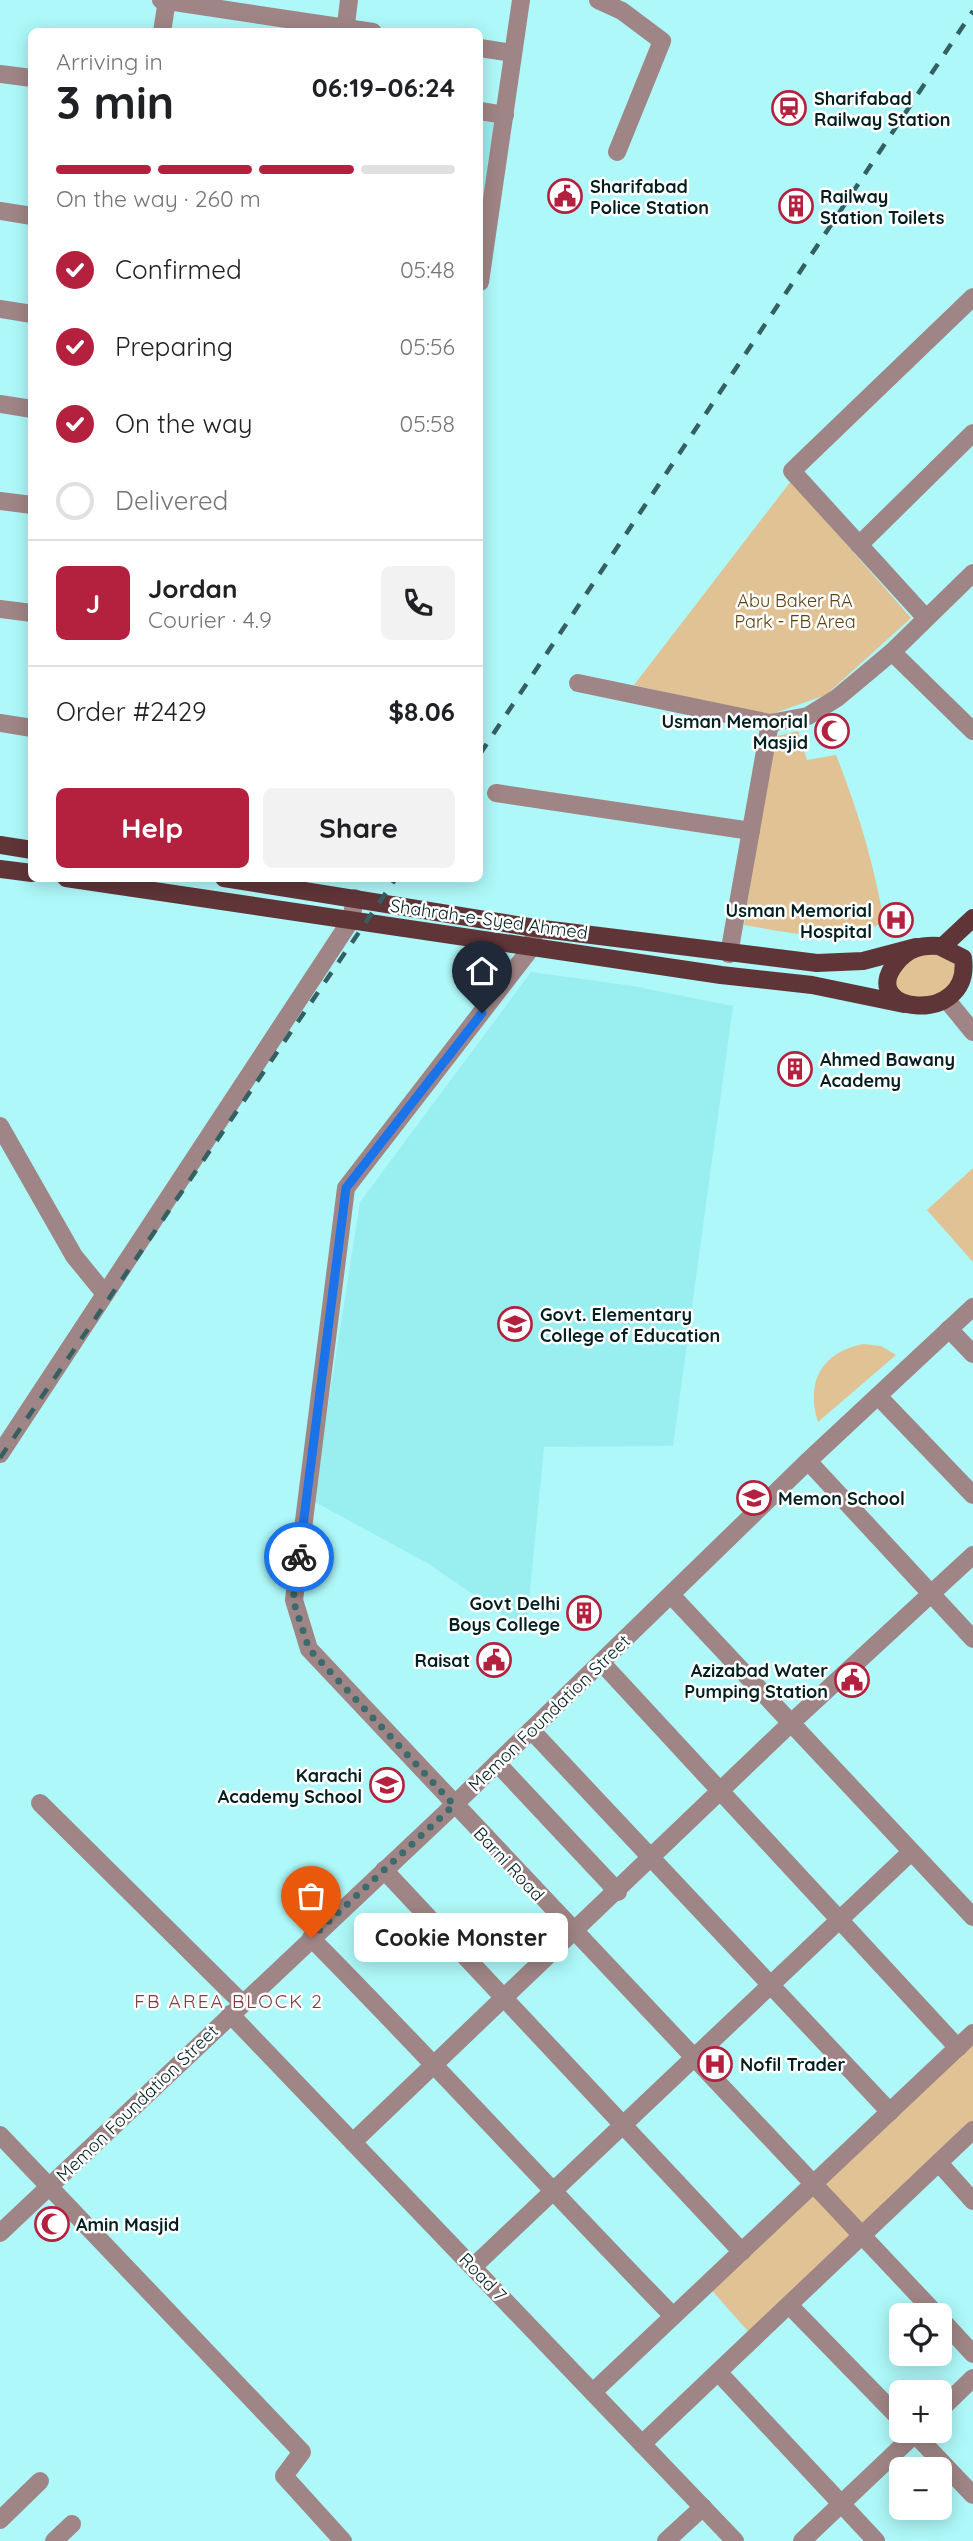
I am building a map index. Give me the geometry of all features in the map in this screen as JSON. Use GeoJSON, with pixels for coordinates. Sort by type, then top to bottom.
{"type":"FeatureCollection","features":[{"type":"Feature","properties":{"kind":"main road"},"geometry":{"type":"LineString","coordinates":[[0,845],[28,849]]}},
{"type":"Feature","properties":{"kind":"main road"},"geometry":{"type":"LineString","coordinates":[[0,869],[28,872]]}},
{"type":"Feature","properties":{"kind":"main road","name":"Shahrah-e-Syed Ahmed"},"geometry":{"type":"LineString","coordinates":[[93,882],[721,975],[812,985],[904,1004]]}},
{"type":"Feature","properties":{"kind":"main road","name":"Shahrah-e-Syed Ahmed"},"geometry":{"type":"LineString","coordinates":[[274,882],[312,885],[355,898],[535,928],[817,963],[863,961],[916,947]]}},
{"type":"Feature","properties":{"kind":"main road"},"geometry":{"type":"LineString","coordinates":[[942,947],[973,918]]}},
{"type":"Feature","properties":{"kind":"main road"},"geometry":{"type":"LineString","coordinates":[[916,947],[942,947],[963,958],[969,966],[960,986],[936,1005],[904,1004],[891,994],[891,972],[897,962],[916,947]]}},
{"type":"Feature","properties":{"kind":"street"},"geometry":{"type":"LineString","coordinates":[[161,0],[339,28]]}},
{"type":"Feature","properties":{"kind":"street"},"geometry":{"type":"LineString","coordinates":[[163,28],[167,0]]}},
{"type":"Feature","properties":{"kind":"street"},"geometry":{"type":"LineString","coordinates":[[345,28],[349,0]]}},
{"type":"Feature","properties":{"kind":"street"},"geometry":{"type":"LineString","coordinates":[[483,262],[521,0]]}},
{"type":"Feature","properties":{"kind":"street"},"geometry":{"type":"LineString","coordinates":[[598,0],[622,11],[662,41],[617,152]]}},
{"type":"Feature","properties":{"kind":"street"},"geometry":{"type":"LineString","coordinates":[[483,48],[513,52]]}},
{"type":"Feature","properties":{"kind":"street"},"geometry":{"type":"LineString","coordinates":[[0,74],[28,78]]}},
{"type":"Feature","properties":{"kind":"street"},"geometry":{"type":"LineString","coordinates":[[483,111],[505,115]]}},
{"type":"Feature","properties":{"kind":"street"},"geometry":{"type":"LineString","coordinates":[[0,211],[28,215]]}},
{"type":"Feature","properties":{"kind":"street"},"geometry":{"type":"LineString","coordinates":[[925,617],[792,471],[973,297]]}},
{"type":"Feature","properties":{"kind":"street"},"geometry":{"type":"LineString","coordinates":[[0,309],[28,313]]}},
{"type":"Feature","properties":{"kind":"street"},"geometry":{"type":"LineString","coordinates":[[0,404],[28,408]]}},
{"type":"Feature","properties":{"kind":"street"},"geometry":{"type":"LineString","coordinates":[[859,544],[973,433]]}},
{"type":"Feature","properties":{"kind":"street"},"geometry":{"type":"LineString","coordinates":[[0,500],[28,504]]}},
{"type":"Feature","properties":{"kind":"street"},"geometry":{"type":"LineString","coordinates":[[578,683],[770,723],[808,716],[837,698],[892,652],[973,573]]}},
{"type":"Feature","properties":{"kind":"street"},"geometry":{"type":"LineString","coordinates":[[0,609],[28,612]]}},
{"type":"Feature","properties":{"kind":"street"},"geometry":{"type":"LineString","coordinates":[[892,652],[973,731]]}},
{"type":"Feature","properties":{"kind":"street"},"geometry":{"type":"LineString","coordinates":[[0,723],[28,727]]}},
{"type":"Feature","properties":{"kind":"street"},"geometry":{"type":"LineString","coordinates":[[729,954],[770,723]]}},
{"type":"Feature","properties":{"kind":"street"},"geometry":{"type":"LineString","coordinates":[[496,793],[751,831]]}},
{"type":"Feature","properties":{"kind":"street"},"geometry":{"type":"LineString","coordinates":[[0,1454],[351,920],[355,898]]}},
{"type":"Feature","properties":{"kind":"street","name":"Barni Road"},"geometry":{"type":"LineString","coordinates":[[535,928],[532,947],[346,1188],[293,1600],[309,1649],[926,2303]]}},
{"type":"Feature","properties":{"kind":"street"},"geometry":{"type":"LineString","coordinates":[[946,999],[973,1032]]}},
{"type":"Feature","properties":{"kind":"street"},"geometry":{"type":"LineString","coordinates":[[0,1126],[74,1256],[105,1294]]}},
{"type":"Feature","properties":{"kind":"street","name":"Memon Foundation Street"},"geometry":{"type":"LineString","coordinates":[[0,2233],[454,1805],[808,1461],[973,1307]]}},
{"type":"Feature","properties":{"kind":"street"},"geometry":{"type":"LineString","coordinates":[[949,1329],[973,1354]]}},
{"type":"Feature","properties":{"kind":"street"},"geometry":{"type":"LineString","coordinates":[[878,1396],[973,1495]]}},
{"type":"Feature","properties":{"kind":"street"},"geometry":{"type":"LineString","coordinates":[[808,1461],[973,1639]]}},
{"type":"Feature","properties":{"kind":"street"},"geometry":{"type":"LineString","coordinates":[[353,2142],[618,1892],[791,1723],[972,1559]]}},
{"type":"Feature","properties":{"kind":"street"},"geometry":{"type":"LineString","coordinates":[[671,1595],[973,1917]]}},
{"type":"Feature","properties":{"kind":"street"},"geometry":{"type":"LineString","coordinates":[[601,1662],[958,2048]]}},
{"type":"Feature","properties":{"kind":"street"},"geometry":{"type":"LineString","coordinates":[[531,1730],[890,2112]]}},
{"type":"Feature","properties":{"kind":"street"},"geometry":{"type":"LineString","coordinates":[[497,1763],[618,1892]]}},
{"type":"Feature","properties":{"kind":"street","name":"Road 7"},"geometry":{"type":"LineString","coordinates":[[40,1803],[236,2008],[353,2142],[735,2541]]}},
{"type":"Feature","properties":{"kind":"street"},"geometry":{"type":"LineString","coordinates":[[473,2267],[911,1852]]}},
{"type":"Feature","properties":{"kind":"street"},"geometry":{"type":"LineString","coordinates":[[384,1870],[742,2252]]}},
{"type":"Feature","properties":{"kind":"street"},"geometry":{"type":"LineString","coordinates":[[311,1938],[436,2064],[552,2192],[673,2316]]}},
{"type":"Feature","properties":{"kind":"street"},"geometry":{"type":"LineString","coordinates":[[593,2392],[973,2033]]}},
{"type":"Feature","properties":{"kind":"street"},"geometry":{"type":"LineString","coordinates":[[642,2444],[973,2130]]}},
{"type":"Feature","properties":{"kind":"street"},"geometry":{"type":"LineString","coordinates":[[0,2136],[50,2185],[302,2452],[284,2476],[343,2541]]}},
{"type":"Feature","properties":{"kind":"street"},"geometry":{"type":"LineString","coordinates":[[939,2163],[973,2201]]}},
{"type":"Feature","properties":{"kind":"street"},"geometry":{"type":"LineString","coordinates":[[789,2305],[889,2408]]}},
{"type":"Feature","properties":{"kind":"street","name":"Barni Road"},"geometry":{"type":"LineString","coordinates":[[952,2331],[973,2354]]}},
{"type":"Feature","properties":{"kind":"street"},"geometry":{"type":"LineString","coordinates":[[718,2372],[876,2541]]}},
{"type":"Feature","properties":{"kind":"street"},"geometry":{"type":"LineString","coordinates":[[952,2398],[973,2378]]}},
{"type":"Feature","properties":{"kind":"street"},"geometry":{"type":"LineString","coordinates":[[802,2541],[904,2443]]}},
{"type":"Feature","properties":{"kind":"street"},"geometry":{"type":"LineString","coordinates":[[925,2443],[973,2495]]}},
{"type":"Feature","properties":{"kind":"street"},"geometry":{"type":"LineString","coordinates":[[0,2520],[40,2481]]}},
{"type":"Feature","properties":{"kind":"street"},"geometry":{"type":"LineString","coordinates":[[666,2541],[703,2507]]}},
{"type":"Feature","properties":{"kind":"street"},"geometry":{"type":"LineString","coordinates":[[54,2541],[72,2524]]}},
{"type":"Feature","properties":{"kind":"shaded area"},"geometry":{"type":"Polygon","coordinates":[[[483,112],[503,115],[483,254],[483,112]]]}},
{"type":"Feature","properties":{"kind":"shaded area","name":"Govt. Elementary College of Education"},"geometry":{"type":"Polygon","coordinates":[[[531,972],[633,986],[733,1006],[673,1446],[544,1447],[526,1631],[429,1564],[313,1501],[360,1202],[531,972]]]}},
{"type":"Feature","properties":{"kind":"green space","name":"Abu Baker RA Park - FB Area"},"geometry":{"type":"Polygon","coordinates":[[[791,481],[911,618],[826,695],[766,716],[634,685],[791,481]]]}},
{"type":"Feature","properties":{"kind":"green space"},"geometry":{"type":"Polygon","coordinates":[[[798,731],[807,760],[836,755],[851,796],[865,837],[884,922],[867,929],[815,935],[744,925],[773,737],[798,731]]]}},
{"type":"Feature","properties":{"kind":"green space"},"geometry":{"type":"Polygon","coordinates":[[[934,951],[955,964],[956,983],[930,1001],[895,992],[895,970],[907,958],[934,951]]]}},
{"type":"Feature","properties":{"kind":"green space"},"geometry":{"type":"Polygon","coordinates":[[[973,1168],[973,1262],[927,1210],[973,1168]]]}},
{"type":"Feature","properties":{"kind":"green space"},"geometry":{"type":"Polygon","coordinates":[[[863,1344],[881,1346],[896,1355],[818,1422],[814,1394],[820,1371],[837,1354],[863,1344]]]}},
{"type":"Feature","properties":{"kind":"green space"},"geometry":{"type":"Polygon","coordinates":[[[973,2032],[973,2130],[754,2338],[707,2285],[973,2032]]]}},
{"type":"Feature","properties":{"kind":"railway"},"geometry":{"type":"LineString","coordinates":[[483,749],[973,11]]}},
{"type":"Feature","properties":{"kind":"railway"},"geometry":{"type":"LineString","coordinates":[[0,1458],[393,882]]}},
{"type":"Feature","properties":{"kind":"way so far"},"geometry":{"type":"LineString","coordinates":[[299,1557],[293,1600],[309,1649],[454,1805],[311,1938]]}},
{"type":"Feature","properties":{"kind":"place","name":"Sharifabad Railway Station"},"geometry":{"type":"Point","coordinates":[789,108]}},
{"type":"Feature","properties":{"kind":"place","name":"Sharifabad Police Station"},"geometry":{"type":"Point","coordinates":[565,196]}},
{"type":"Feature","properties":{"kind":"place","name":"Railway Station Toilets"},"geometry":{"type":"Point","coordinates":[796,206]}},
{"type":"Feature","properties":{"kind":"place","name":"Usman Memorial Masjid"},"geometry":{"type":"Point","coordinates":[832,731]}},
{"type":"Feature","properties":{"kind":"place","name":"Usman Memorial Hospital"},"geometry":{"type":"Point","coordinates":[896,920]}},
{"type":"Feature","properties":{"kind":"place","name":"Ahmed Bawany Academy"},"geometry":{"type":"Point","coordinates":[795,1069]}},
{"type":"Feature","properties":{"kind":"place","name":"Govt. Elementary College of Education"},"geometry":{"type":"Point","coordinates":[515,1324]}},
{"type":"Feature","properties":{"kind":"place","name":"Memon School"},"geometry":{"type":"Point","coordinates":[754,1498]}},
{"type":"Feature","properties":{"kind":"place","name":"Govt Delhi Boys College"},"geometry":{"type":"Point","coordinates":[584,1613]}},
{"type":"Feature","properties":{"kind":"place","name":"Raisat"},"geometry":{"type":"Point","coordinates":[494,1660]}},
{"type":"Feature","properties":{"kind":"place","name":"Azizabad Water Pumping Station"},"geometry":{"type":"Point","coordinates":[852,1680]}},
{"type":"Feature","properties":{"kind":"place","name":"Karachi Academy School"},"geometry":{"type":"Point","coordinates":[387,1785]}},
{"type":"Feature","properties":{"kind":"place","name":"Cookie Monster"},"geometry":{"type":"Point","coordinates":[311,1938]}},
{"type":"Feature","properties":{"kind":"place","name":"Nofil Trader"},"geometry":{"type":"Point","coordinates":[715,2064]}},
{"type":"Feature","properties":{"kind":"place","name":"Amin Masjid"},"geometry":{"type":"Point","coordinates":[52,2224]}},
{"type":"Feature","properties":{"kind":"district","name":"FB AREA BLOCK 2"},"geometry":{"type":"Point","coordinates":[229,2001]}},
{"type":"Feature","properties":{"kind":"route"},"geometry":{"type":"LineString","coordinates":[[299,1557],[346,1188],[482,1013]]}}]}
